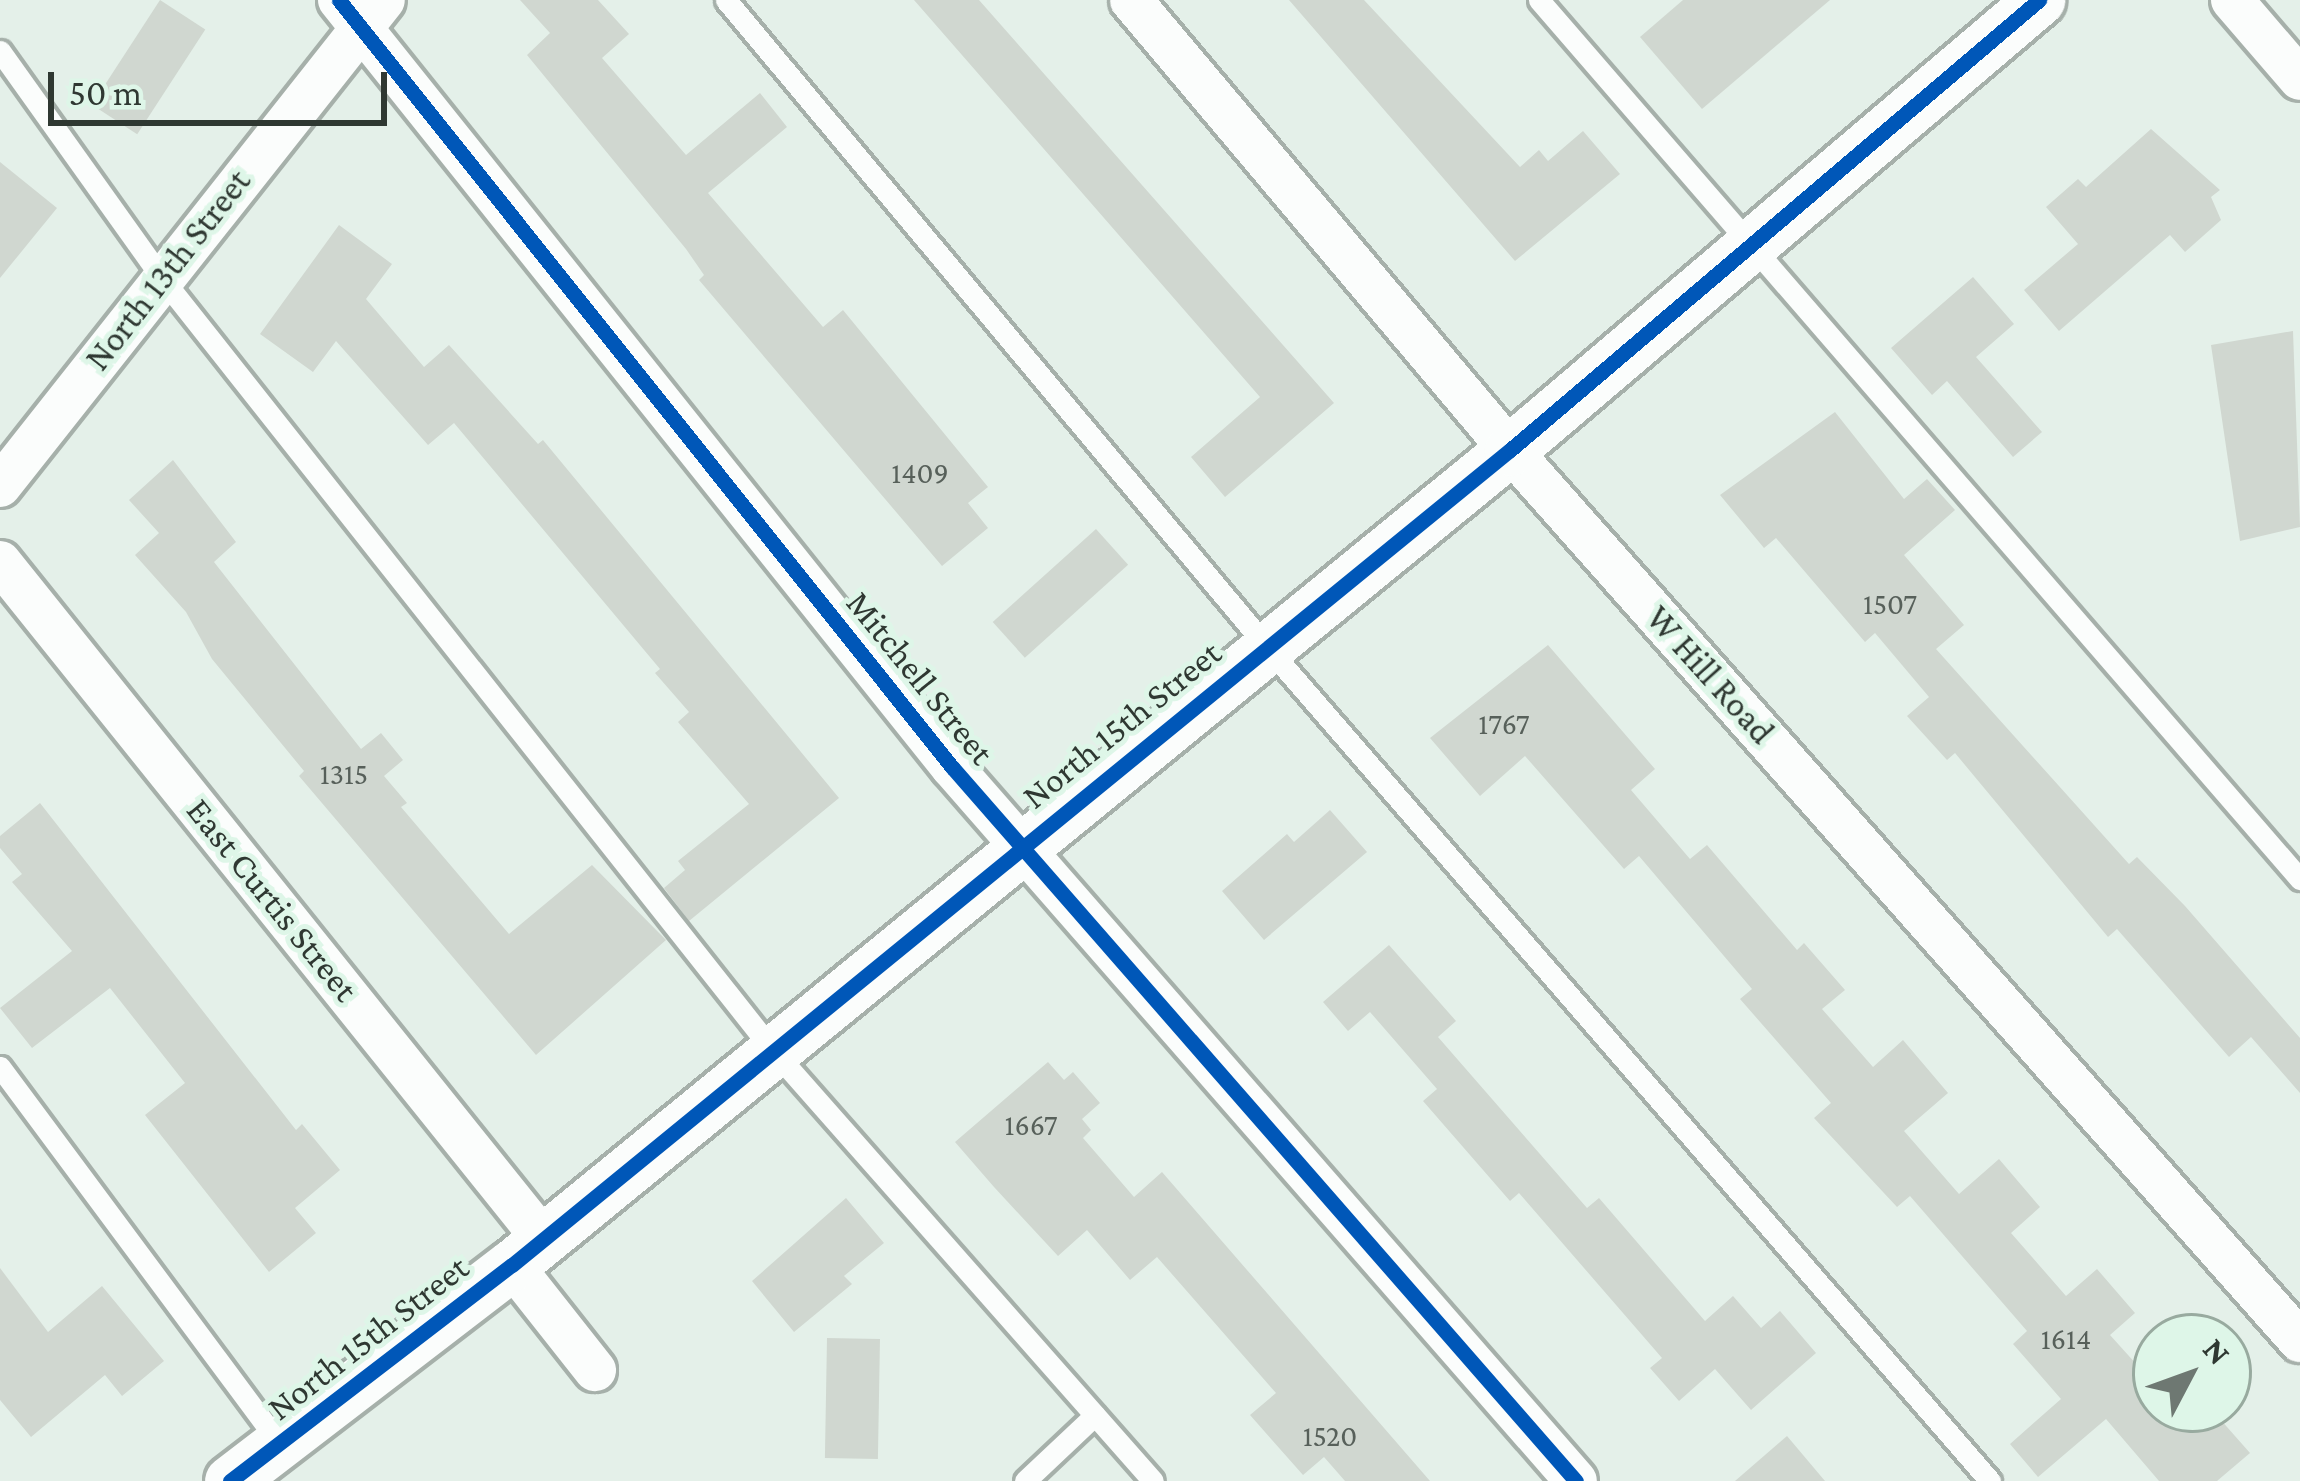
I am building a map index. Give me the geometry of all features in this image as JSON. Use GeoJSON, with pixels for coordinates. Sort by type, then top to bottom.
{"type":"FeatureCollection","features":[{"type":"Feature","properties":{"kind":"street","name":"W Hill Road"},"geometry":{"type":"LineString","coordinates":[[1131,0],[1510,451],[2300,1342]]}},
{"type":"Feature","properties":{"kind":"street","name":"North 15th Street"},"geometry":{"type":"LineString","coordinates":[[230,1481],[527,1252],[771,1048],[1510,451],[2039,0]]}},
{"type":"Feature","properties":{"kind":"street"},"geometry":{"type":"LineString","coordinates":[[2232,0],[2300,79]]}},
{"type":"Feature","properties":{"kind":"street","name":"North 13th Street"},"geometry":{"type":"LineString","coordinates":[[0,486],[361,10]]}},
{"type":"Feature","properties":{"kind":"street","name":"Mitchell Street"},"geometry":{"type":"LineString","coordinates":[[361,10],[1021,846],[1576,1481]]}},
{"type":"Feature","properties":{"kind":"street","name":"East Curtis Street"},"geometry":{"type":"LineString","coordinates":[[0,562],[527,1252]]}},
{"type":"Feature","properties":{"kind":"street","name":"North 15th Street"},"geometry":{"type":"LineString","coordinates":[[527,1252],[595,1370]]}},
{"type":"Feature","properties":{"kind":"lane"},"geometry":{"type":"LineString","coordinates":[[726,0],[1267,647],[1990,1481]]}},
{"type":"Feature","properties":{"kind":"lane"},"geometry":{"type":"LineString","coordinates":[[1539,0],[2300,879]]}},
{"type":"Feature","properties":{"kind":"lane"},"geometry":{"type":"LineString","coordinates":[[0,51],[161,277],[771,1048],[1153,1481]]}},
{"type":"Feature","properties":{"kind":"lane"},"geometry":{"type":"LineString","coordinates":[[0,1067],[280,1444]]}},
{"type":"Feature","properties":{"kind":"lane"},"geometry":{"type":"LineString","coordinates":[[1025,1481],[1095,1415]]}},
{"type":"Feature","properties":{"kind":"building"},"geometry":{"type":"Polygon","coordinates":[[[160,0],[205,29],[137,134],[92,105],[160,0]]]}},
{"type":"Feature","properties":{"kind":"building"},"geometry":{"type":"Polygon","coordinates":[[[520,0],[598,0],[629,34],[602,58],[686,155],[760,93],[787,127],[708,193],[823,327],[843,310],[988,487],[968,503],[988,528],[942,566],[699,280],[704,275],[686,249],[527,55],[550,33],[520,0]]]}},
{"type":"Feature","properties":{"kind":"building"},"geometry":{"type":"Polygon","coordinates":[[[914,0],[979,0],[1334,403],[1225,497],[1191,457],[1260,397],[914,0]]]}},
{"type":"Feature","properties":{"kind":"building"},"geometry":{"type":"Polygon","coordinates":[[[1289,0],[1364,0],[1520,167],[1539,150],[1548,161],[1583,131],[1620,174],[1515,261],[1289,0]]]}},
{"type":"Feature","properties":{"kind":"building"},"geometry":{"type":"Polygon","coordinates":[[[1683,0],[1830,0],[1702,109],[1640,37],[1683,0]]]}},
{"type":"Feature","properties":{"kind":"building"},"geometry":{"type":"Polygon","coordinates":[[[2151,129],[2220,190],[2211,197],[2221,220],[2185,252],[2170,235],[2059,331],[2024,290],[2078,244],[2046,207],[2078,179],[2086,187],[2151,129]]]}},
{"type":"Feature","properties":{"kind":"building"},"geometry":{"type":"Polygon","coordinates":[[[0,162],[57,208],[0,278],[0,162]]]}},
{"type":"Feature","properties":{"kind":"building"},"geometry":{"type":"Polygon","coordinates":[[[339,225],[392,264],[366,299],[424,367],[449,345],[538,444],[543,440],[839,798],[689,921],[664,888],[685,870],[678,861],[749,804],[678,722],[689,712],[655,673],[660,669],[454,423],[428,445],[336,341],[313,372],[260,334],[339,225]]]}},
{"type":"Feature","properties":{"kind":"building"},"geometry":{"type":"Polygon","coordinates":[[[1973,277],[2014,324],[1976,357],[2042,432],[2013,457],[1947,381],[1932,395],[1891,348],[1973,277]]]}},
{"type":"Feature","properties":{"kind":"building"},"geometry":{"type":"Polygon","coordinates":[[[2293,331],[2300,527],[2240,541],[2211,345],[2293,331]]]}},
{"type":"Feature","properties":{"kind":"building"},"geometry":{"type":"Polygon","coordinates":[[[1835,412],[1904,499],[1927,479],[1955,510],[1904,555],[1964,625],[1936,649],[2129,864],[2137,857],[2185,906],[2300,1038],[2300,1093],[2251,1037],[2229,1057],[2117,929],[2108,937],[1955,753],[1947,760],[1907,716],[1929,697],[1875,633],[1865,642],[1776,538],[1764,548],[1720,495],[1835,412]]]}},
{"type":"Feature","properties":{"kind":"building"},"geometry":{"type":"Polygon","coordinates":[[[173,460],[236,542],[214,562],[361,749],[381,733],[403,760],[384,776],[407,803],[401,807],[509,934],[592,865],[666,940],[536,1055],[299,776],[304,771],[212,659],[186,612],[135,555],[159,533],[129,500],[173,460]]]}},
{"type":"Feature","properties":{"kind":"building"},"geometry":{"type":"Polygon","coordinates":[[[1096,529],[1128,565],[1025,658],[993,622],[1096,529]]]}},
{"type":"Feature","properties":{"kind":"building"},"geometry":{"type":"Polygon","coordinates":[[[1548,645],[1655,769],[1631,790],[1690,859],[1707,845],[1797,950],[1804,943],[1845,990],[1822,1009],[1873,1067],[1903,1040],[1948,1093],[1904,1131],[1959,1194],[1999,1159],[2040,1207],[2011,1233],[2066,1296],[2097,1269],[2135,1313],[2110,1335],[2132,1359],[2132,1433],[2232,1433],[2250,1453],[2217,1481],[2159,1481],[2106,1419],[2038,1477],[2010,1444],[2061,1399],[2013,1344],[2027,1331],[1910,1196],[1897,1207],[1814,1118],[1831,1103],[1740,999],[1752,989],[1639,856],[1624,869],[1525,756],[1480,796],[1430,738],[1548,645]]]}},
{"type":"Feature","properties":{"kind":"building"},"geometry":{"type":"Polygon","coordinates":[[[40,803],[296,1130],[302,1124],[340,1170],[295,1208],[316,1233],[269,1272],[145,1115],[185,1083],[110,988],[32,1048],[0,1008],[72,951],[12,882],[22,874],[0,848],[0,836],[40,803]]]}},
{"type":"Feature","properties":{"kind":"building"},"geometry":{"type":"Polygon","coordinates":[[[1330,810],[1367,852],[1264,940],[1222,891],[1287,834],[1294,842],[1330,810]]]}},
{"type":"Feature","properties":{"kind":"building"},"geometry":{"type":"Polygon","coordinates":[[[1389,945],[1456,1021],[1438,1037],[1587,1208],[1599,1198],[1705,1321],[1733,1296],[1761,1328],[1780,1311],[1816,1353],[1751,1410],[1715,1369],[1679,1401],[1650,1368],[1662,1358],[1519,1193],[1510,1201],[1423,1101],[1437,1089],[1370,1012],[1348,1031],[1323,1002],[1389,945]]]}},
{"type":"Feature","properties":{"kind":"building"},"geometry":{"type":"Polygon","coordinates":[[[1048,1062],[1064,1080],[1073,1072],[1100,1103],[1082,1119],[1091,1130],[1083,1138],[1134,1197],[1162,1172],[1430,1481],[1345,1481],[1324,1457],[1303,1475],[1250,1415],[1276,1393],[1157,1257],[1130,1280],[1087,1230],[1058,1256],[994,1187],[955,1142],[1048,1062]]]}},
{"type":"Feature","properties":{"kind":"building"},"geometry":{"type":"Polygon","coordinates":[[[846,1198],[884,1243],[844,1276],[852,1284],[794,1332],[752,1281],[846,1198]]]}},
{"type":"Feature","properties":{"kind":"building"},"geometry":{"type":"Polygon","coordinates":[[[0,1268],[48,1332],[102,1286],[164,1361],[122,1396],[105,1375],[31,1437],[0,1400],[0,1268]]]}},
{"type":"Feature","properties":{"kind":"building"},"geometry":{"type":"Polygon","coordinates":[[[827,1338],[880,1339],[878,1459],[825,1458],[827,1338]]]}},
{"type":"Feature","properties":{"kind":"building"},"geometry":{"type":"Polygon","coordinates":[[[1787,1436],[1825,1481],[1735,1481],[1787,1436]]]}},
{"type":"Feature","properties":{"kind":"cycle path"},"geometry":{"type":"LineString","coordinates":[[339,0],[952,767],[1576,1481]]}},
{"type":"Feature","properties":{"kind":"cycle path"},"geometry":{"type":"LineString","coordinates":[[230,1481],[512,1265],[1510,450],[2039,0]]}}]}
